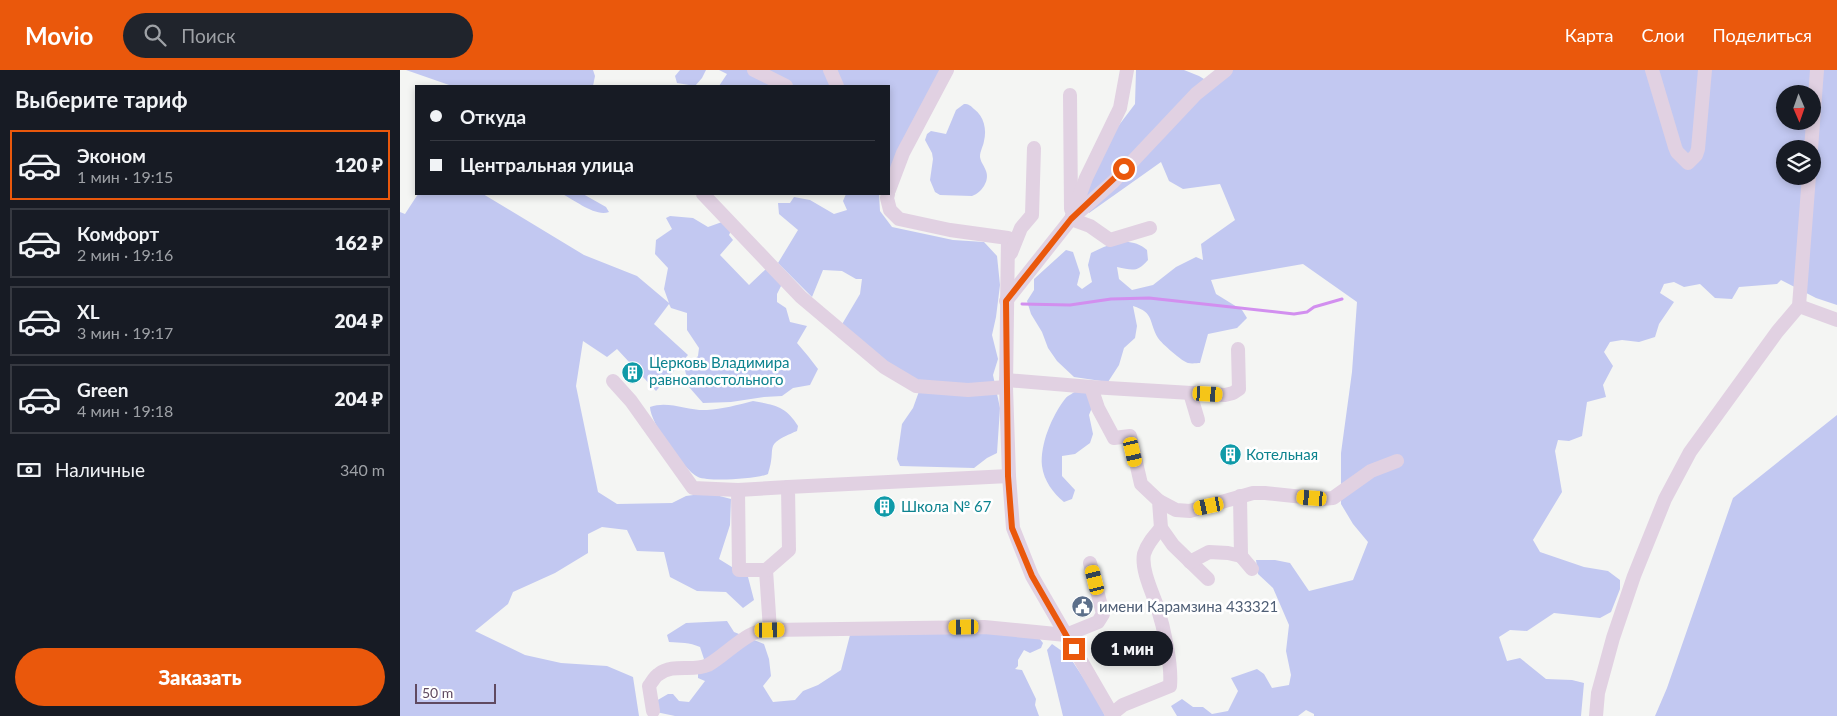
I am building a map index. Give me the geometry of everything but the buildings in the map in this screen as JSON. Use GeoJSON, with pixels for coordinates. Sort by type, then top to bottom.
{"type":"FeatureCollection","features":[{"type":"Feature","properties":{"kind":"street"},"geometry":{"type":"LineString","coordinates":[[754,70],[784,85]]}},
{"type":"Feature","properties":{"kind":"street"},"geometry":{"type":"LineString","coordinates":[[830,70],[837,85]]}},
{"type":"Feature","properties":{"kind":"street"},"geometry":{"type":"LineString","coordinates":[[890,186],[903,153],[947,70]]}},
{"type":"Feature","properties":{"kind":"street"},"geometry":{"type":"LineString","coordinates":[[1071,219],[1086,178],[1120,108],[1127,70]]}},
{"type":"Feature","properties":{"kind":"street"},"geometry":{"type":"LineString","coordinates":[[1006,301],[1071,219],[1113,182],[1196,94],[1226,70]]}},
{"type":"Feature","properties":{"kind":"street"},"geometry":{"type":"LineString","coordinates":[[1652,70],[1675,147],[1677,152],[1688,163],[1698,150],[1705,70]]}},
{"type":"Feature","properties":{"kind":"street"},"geometry":{"type":"LineString","coordinates":[[1812,140],[1817,70]]}},
{"type":"Feature","properties":{"kind":"street"},"geometry":{"type":"LineString","coordinates":[[1070,95],[1071,219]]}},
{"type":"Feature","properties":{"kind":"street"},"geometry":{"type":"LineString","coordinates":[[1008,261],[1021,228],[1032,215],[1034,148]]}},
{"type":"Feature","properties":{"kind":"street"},"geometry":{"type":"LineString","coordinates":[[1596,716],[1598,693],[1613,638],[1634,576],[1665,499],[1690,452],[1777,332],[1799,306],[1808,185]]}},
{"type":"Feature","properties":{"kind":"street"},"geometry":{"type":"LineString","coordinates":[[704,195],[801,297],[884,367],[916,386],[968,390],[1006,383],[1225,394],[1233,393],[1238,389],[1238,350]]}},
{"type":"Feature","properties":{"kind":"street"},"geometry":{"type":"LineString","coordinates":[[888,195],[890,210],[899,219],[950,230],[1008,238],[1006,383],[1008,476],[1012,528],[1032,576],[1113,715],[1123,705],[1170,686],[1171,672],[1158,609],[1146,576],[1144,556],[1149,543],[1160,528]]}},
{"type":"Feature","properties":{"kind":"street"},"geometry":{"type":"LineString","coordinates":[[1071,219],[1090,226],[1110,240],[1150,228]]}},
{"type":"Feature","properties":{"kind":"street"},"geometry":{"type":"LineString","coordinates":[[1799,306],[1837,320]]}},
{"type":"Feature","properties":{"kind":"street"},"geometry":{"type":"LineString","coordinates":[[613,381],[631,401],[693,488],[738,490],[1008,476]]}},
{"type":"Feature","properties":{"kind":"street"},"geometry":{"type":"LineString","coordinates":[[1091,387],[1098,408],[1114,438],[1130,436],[1141,484],[1159,501],[1176,510],[1190,510],[1240,496],[1265,493],[1322,499],[1333,498],[1371,471],[1397,461]]}},
{"type":"Feature","properties":{"kind":"street"},"geometry":{"type":"LineString","coordinates":[[1190,393],[1198,420]]}},
{"type":"Feature","properties":{"kind":"street"},"geometry":{"type":"LineString","coordinates":[[738,490],[739,570],[766,570],[789,550],[788,487]]}},
{"type":"Feature","properties":{"kind":"street"},"geometry":{"type":"LineString","coordinates":[[1240,496],[1241,556]]}},
{"type":"Feature","properties":{"kind":"street"},"geometry":{"type":"LineString","coordinates":[[1159,501],[1160,528],[1173,546],[1208,579]]}},
{"type":"Feature","properties":{"kind":"street"},"geometry":{"type":"LineString","coordinates":[[1190,562],[1209,552],[1220,552],[1241,556],[1252,569]]}},
{"type":"Feature","properties":{"kind":"street"},"geometry":{"type":"LineString","coordinates":[[653,711],[650,686],[659,674],[673,669],[705,667],[721,658],[755,632],[764,629],[984,627],[1066,634],[1098,622],[1103,614],[1090,563]]}},
{"type":"Feature","properties":{"kind":"street"},"geometry":{"type":"LineString","coordinates":[[766,570],[770,630]]}},
{"type":"Feature","properties":{"kind":"shaded area"},"geometry":{"type":"Polygon","coordinates":[[[406,70],[593,70],[595,76],[593,85],[449,85],[406,70]]]}},
{"type":"Feature","properties":{"kind":"shaded area"},"geometry":{"type":"Polygon","coordinates":[[[680,70],[706,70],[696,85],[677,83],[675,76],[680,70]]]}},
{"type":"Feature","properties":{"kind":"shaded area"},"geometry":{"type":"Polygon","coordinates":[[[719,70],[747,70],[777,85],[720,85],[727,74],[719,70]]]}},
{"type":"Feature","properties":{"kind":"shaded area"},"geometry":{"type":"Polygon","coordinates":[[[760,70],[825,70],[832,85],[791,85],[760,70]]]}},
{"type":"Feature","properties":{"kind":"shaded area"},"geometry":{"type":"Polygon","coordinates":[[[836,70],[944,70],[890,171],[890,85],[841,85],[836,70]]]}},
{"type":"Feature","properties":{"kind":"shaded area"},"geometry":{"type":"Polygon","coordinates":[[[1136,70],[1184,70],[1214,85],[1223,70],[1837,70],[1837,305],[1816,298],[1781,280],[1777,284],[1739,287],[1732,299],[1715,298],[1700,284],[1684,287],[1674,282],[1664,284],[1660,293],[1674,302],[1659,324],[1655,337],[1639,342],[1622,340],[1610,342],[1604,352],[1613,366],[1603,385],[1606,397],[1587,402],[1582,436],[1569,441],[1558,440],[1555,451],[1562,492],[1533,540],[1540,552],[1584,567],[1608,571],[1620,580],[1620,589],[1611,612],[1600,618],[1554,613],[1527,631],[1510,630],[1499,637],[1507,661],[1520,658],[1546,679],[1572,680],[1584,683],[1581,716],[1314,716],[1314,714],[1306,710],[1298,716],[1177,716],[1171,706],[1182,699],[1193,707],[1203,707],[1212,714],[1228,711],[1238,691],[1231,678],[1257,669],[1264,674],[1272,688],[1289,685],[1291,675],[1286,651],[1289,625],[1273,588],[1258,574],[1256,560],[1275,560],[1290,563],[1309,591],[1353,580],[1368,542],[1353,524],[1341,504],[1341,453],[1352,372],[1357,302],[1303,264],[1211,280],[1216,294],[1242,310],[1247,318],[1237,328],[1208,334],[1200,363],[1188,363],[1172,352],[1158,338],[1148,315],[1133,306],[1137,326],[1135,338],[1124,348],[1119,365],[1108,382],[1074,377],[1057,361],[1048,348],[1042,332],[1031,314],[1027,301],[1034,290],[1034,279],[1066,250],[1073,252],[1080,273],[1077,285],[1082,289],[1092,282],[1088,265],[1091,253],[1112,244],[1127,242],[1140,245],[1147,250],[1148,260],[1141,267],[1134,270],[1117,267],[1119,279],[1132,290],[1153,285],[1176,267],[1196,257],[1203,260],[1201,244],[1235,220],[1220,184],[1183,189],[1169,181],[1161,162],[1089,213],[1084,200],[1107,141],[1135,104],[1136,70]]]}},
{"type":"Feature","properties":{"kind":"shaded area"},"geometry":{"type":"Polygon","coordinates":[[[964,104],[970,105],[980,115],[984,124],[985,137],[980,157],[987,175],[986,183],[972,196],[940,195],[935,192],[930,180],[933,159],[925,140],[927,134],[931,131],[946,134],[956,110],[964,104]]]}},
{"type":"Feature","properties":{"kind":"shaded area"},"geometry":{"type":"Polygon","coordinates":[[[417,195],[485,195],[584,255],[637,276],[669,303],[664,289],[668,268],[655,254],[656,240],[672,229],[666,218],[670,216],[693,218],[708,227],[722,222],[731,231],[729,235],[733,240],[720,255],[749,285],[767,268],[782,284],[777,294],[777,302],[786,308],[790,322],[807,326],[797,343],[818,369],[810,385],[793,388],[782,396],[731,402],[703,403],[689,387],[685,370],[698,356],[699,348],[687,330],[687,313],[671,308],[669,304],[654,324],[688,355],[656,391],[617,349],[607,357],[583,341],[576,386],[598,492],[617,504],[672,503],[686,496],[708,493],[731,499],[730,525],[719,559],[748,577],[754,600],[743,608],[726,592],[697,591],[670,577],[664,552],[637,551],[627,530],[602,527],[588,534],[588,553],[555,573],[513,592],[508,604],[475,631],[525,655],[561,663],[607,666],[633,677],[639,716],[400,716],[400,212],[405,214],[417,195]]]}},
{"type":"Feature","properties":{"kind":"shaded area"},"geometry":{"type":"Polygon","coordinates":[[[564,195],[585,195],[606,207],[609,212],[598,212],[564,195]]]}},
{"type":"Feature","properties":{"kind":"shaded area"},"geometry":{"type":"Polygon","coordinates":[[[846,195],[879,195],[880,211],[892,227],[953,240],[984,242],[997,256],[1000,285],[992,335],[998,359],[993,375],[1000,408],[997,453],[974,468],[900,466],[897,459],[902,424],[913,408],[922,383],[886,365],[841,326],[860,294],[862,279],[856,279],[842,271],[823,270],[812,297],[778,263],[798,230],[779,214],[778,203],[790,203],[794,197],[810,200],[834,214],[847,210],[843,201],[846,195]]]}},
{"type":"Feature","properties":{"kind":"shaded area"},"geometry":{"type":"Polygon","coordinates":[[[1078,390],[1089,390],[1093,405],[1089,415],[1093,434],[1090,443],[1075,454],[1062,456],[1062,476],[1075,490],[1072,499],[1064,502],[1056,495],[1045,477],[1042,466],[1043,449],[1051,422],[1060,406],[1066,398],[1078,390]]]}},
{"type":"Feature","properties":{"kind":"shaded area"},"geometry":{"type":"Polygon","coordinates":[[[753,401],[774,405],[784,410],[794,419],[798,426],[797,431],[775,444],[768,474],[733,479],[704,479],[692,473],[661,434],[651,414],[650,407],[671,405],[707,410],[753,401]]]}},
{"type":"Feature","properties":{"kind":"shaded area"},"geometry":{"type":"Polygon","coordinates":[[[1837,415],[1837,716],[1655,716],[1667,688],[1733,498],[1837,415]]]}},
{"type":"Feature","properties":{"kind":"shaded area"},"geometry":{"type":"Polygon","coordinates":[[[727,621],[734,632],[764,644],[769,659],[771,676],[763,686],[773,702],[795,700],[803,691],[818,685],[841,670],[850,635],[998,633],[1039,638],[1043,643],[1041,648],[1030,653],[1024,650],[1015,669],[1022,670],[1036,699],[1035,705],[1039,716],[675,716],[656,712],[656,701],[668,694],[673,694],[679,701],[689,702],[705,681],[698,678],[698,671],[704,659],[700,647],[689,643],[669,642],[667,635],[686,623],[727,621]]]}},
{"type":"Feature","properties":{"kind":"shaded area"},"geometry":{"type":"Polygon","coordinates":[[[1052,644],[1069,656],[1098,700],[1105,716],[1063,716],[1047,650],[1052,644]]]}},
{"type":"Feature","properties":{"kind":"waterway"},"geometry":{"type":"LineString","coordinates":[[1022,304],[1070,305],[1111,299],[1149,298],[1294,314],[1307,312],[1314,307],[1342,299]]}},
{"type":"Feature","properties":{"kind":"place","name":"Церковь Владимира равноапостольного"},"geometry":{"type":"Point","coordinates":[633,372]}},
{"type":"Feature","properties":{"kind":"place","name":"Котельная"},"geometry":{"type":"Point","coordinates":[1230,455]}},
{"type":"Feature","properties":{"kind":"place","name":"Школа № 67"},"geometry":{"type":"Point","coordinates":[885,507]}},
{"type":"Feature","properties":{"kind":"place","name":"имени Карамзина 433321"},"geometry":{"type":"Point","coordinates":[1083,607]}},
{"type":"Feature","properties":{"kind":"route"},"geometry":{"type":"LineString","coordinates":[[1074,649],[1032,576],[1012,528],[1008,476],[1006,301],[1071,219],[1113,182],[1124,169]]}}]}
